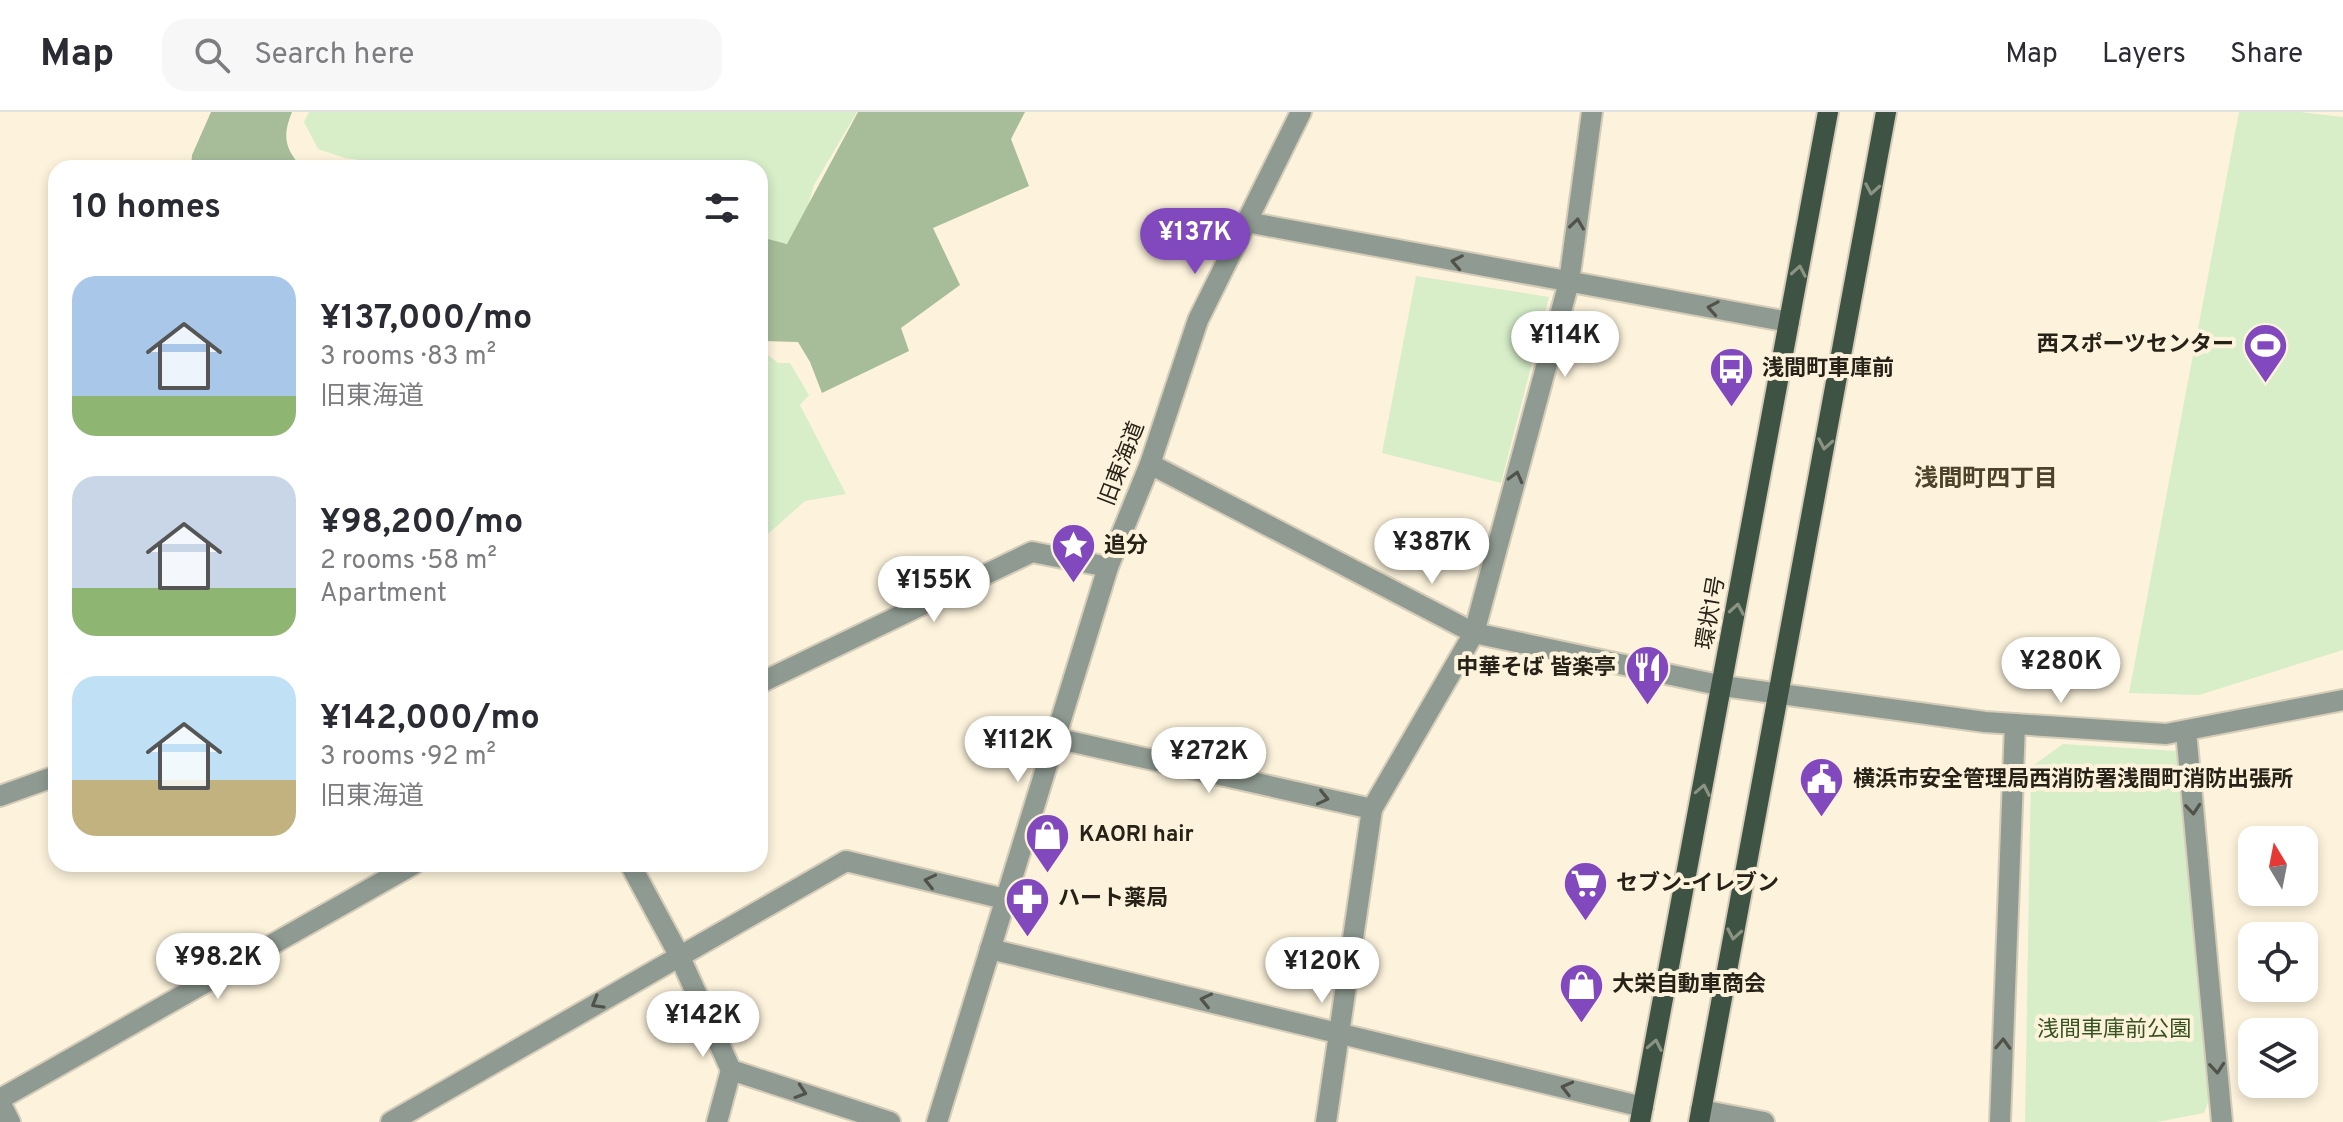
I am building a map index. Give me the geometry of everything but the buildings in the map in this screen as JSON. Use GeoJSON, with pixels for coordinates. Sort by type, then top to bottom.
{"type":"FeatureCollection","features":[{"type":"Feature","properties":{"kind":"main road","name":"環状1号"},"geometry":{"type":"LineString","coordinates":[[1642,1115],[1828,112]]}},
{"type":"Feature","properties":{"kind":"main road"},"geometry":{"type":"LineString","coordinates":[[1700,1116],[1886,112]]}},
{"type":"Feature","properties":{"kind":"street","name":"旧東海道"},"geometry":{"type":"LineString","coordinates":[[937,1122],[1108,567],[1150,464],[1198,320],[1301,112]]}},
{"type":"Feature","properties":{"kind":"street"},"geometry":{"type":"LineString","coordinates":[[1326,1122],[1372,809],[1474,633],[1569,282],[1592,112]]}},
{"type":"Feature","properties":{"kind":"street"},"geometry":{"type":"LineString","coordinates":[[1246,222],[1789,322]]}},
{"type":"Feature","properties":{"kind":"street"},"geometry":{"type":"LineString","coordinates":[[1150,464],[1474,633],[1723,686],[2015,724],[2166,734],[2343,700]]}},
{"type":"Feature","properties":{"kind":"street"},"geometry":{"type":"LineString","coordinates":[[768,679],[1032,552],[1108,567]]}},
{"type":"Feature","properties":{"kind":"street"},"geometry":{"type":"LineString","coordinates":[[2000,1122],[2015,724]]}},
{"type":"Feature","properties":{"kind":"street"},"geometry":{"type":"LineString","coordinates":[[2186,731],[2222,1122]]}},
{"type":"Feature","properties":{"kind":"street"},"geometry":{"type":"LineString","coordinates":[[1055,738],[1372,809]]}},
{"type":"Feature","properties":{"kind":"street"},"geometry":{"type":"LineString","coordinates":[[0,796],[48,779]]}},
{"type":"Feature","properties":{"kind":"street"},"geometry":{"type":"LineString","coordinates":[[391,1122],[846,861],[1005,899]]}},
{"type":"Feature","properties":{"kind":"street"},"geometry":{"type":"LineString","coordinates":[[10,1122],[0,1101],[400,872]]}},
{"type":"Feature","properties":{"kind":"street"},"geometry":{"type":"LineString","coordinates":[[634,872],[679,955],[731,1070],[717,1122]]}},
{"type":"Feature","properties":{"kind":"street"},"geometry":{"type":"LineString","coordinates":[[990,949],[1339,1032],[1642,1115]]}},
{"type":"Feature","properties":{"kind":"street"},"geometry":{"type":"LineString","coordinates":[[731,1070],[890,1122]]}},
{"type":"Feature","properties":{"kind":"street"},"geometry":{"type":"LineString","coordinates":[[1700,1116],[1764,1122]]}},
{"type":"Feature","properties":{"kind":"green space"},"geometry":{"type":"Polygon","coordinates":[[[211,112],[292,112],[286,135],[296,160],[192,160],[211,112]]]}},
{"type":"Feature","properties":{"kind":"green space"},"geometry":{"type":"Polygon","coordinates":[[[309,112],[857,112],[814,185],[797,243],[768,244],[768,160],[359,160],[318,149],[304,122],[309,112]]]}},
{"type":"Feature","properties":{"kind":"green space"},"geometry":{"type":"Polygon","coordinates":[[[858,112],[1025,112],[1011,139],[1029,186],[933,228],[960,285],[901,328],[909,351],[822,393],[798,342],[768,341],[768,239],[787,244],[858,112]]]}},
{"type":"Feature","properties":{"kind":"green space","name":"西スポーツセンター"},"geometry":{"type":"Polygon","coordinates":[[[2239,112],[2300,112],[2343,117],[2343,650],[2199,695],[2129,693],[2239,112]]]}},
{"type":"Feature","properties":{"kind":"green space"},"geometry":{"type":"Polygon","coordinates":[[[1416,276],[1549,297],[1501,483],[1382,453],[1416,276]]]}},
{"type":"Feature","properties":{"kind":"green space"},"geometry":{"type":"Polygon","coordinates":[[[768,355],[778,363],[790,363],[809,395],[800,405],[846,494],[805,501],[768,534],[768,355]]]}},
{"type":"Feature","properties":{"kind":"green space","name":"浅間車庫前公園"},"geometry":{"type":"Polygon","coordinates":[[[2063,744],[2177,751],[2209,1100],[2204,1113],[2157,1122],[2025,1122],[2031,767],[2063,744]]]}},
{"type":"Feature","properties":{"kind":"place","name":"西スポーツセンター"},"geometry":{"type":"Point","coordinates":[2265,384]}},
{"type":"Feature","properties":{"kind":"place","name":"浅間町車庫前"},"geometry":{"type":"Point","coordinates":[1731,408]}},
{"type":"Feature","properties":{"kind":"place","name":"追分"},"geometry":{"type":"Point","coordinates":[1073,585]}},
{"type":"Feature","properties":{"kind":"place","name":"中華そば 皆楽亭"},"geometry":{"type":"Point","coordinates":[1647,707]}},
{"type":"Feature","properties":{"kind":"place","name":"横浜市安全管理局西消防署浅間町消防出張所"},"geometry":{"type":"Point","coordinates":[1822,819]}},
{"type":"Feature","properties":{"kind":"place","name":"KAORI hair"},"geometry":{"type":"Point","coordinates":[1048,874]}},
{"type":"Feature","properties":{"kind":"place","name":"セブン-イレブン"},"geometry":{"type":"Point","coordinates":[1585,923]}},
{"type":"Feature","properties":{"kind":"place","name":"ハート薬局"},"geometry":{"type":"Point","coordinates":[1027,938]}},
{"type":"Feature","properties":{"kind":"place","name":"大栄自動車商会"},"geometry":{"type":"Point","coordinates":[1581,1024]}},
{"type":"Feature","properties":{"kind":"district","name":"浅間町四丁目"},"geometry":{"type":"Point","coordinates":[1986,480]}}]}
